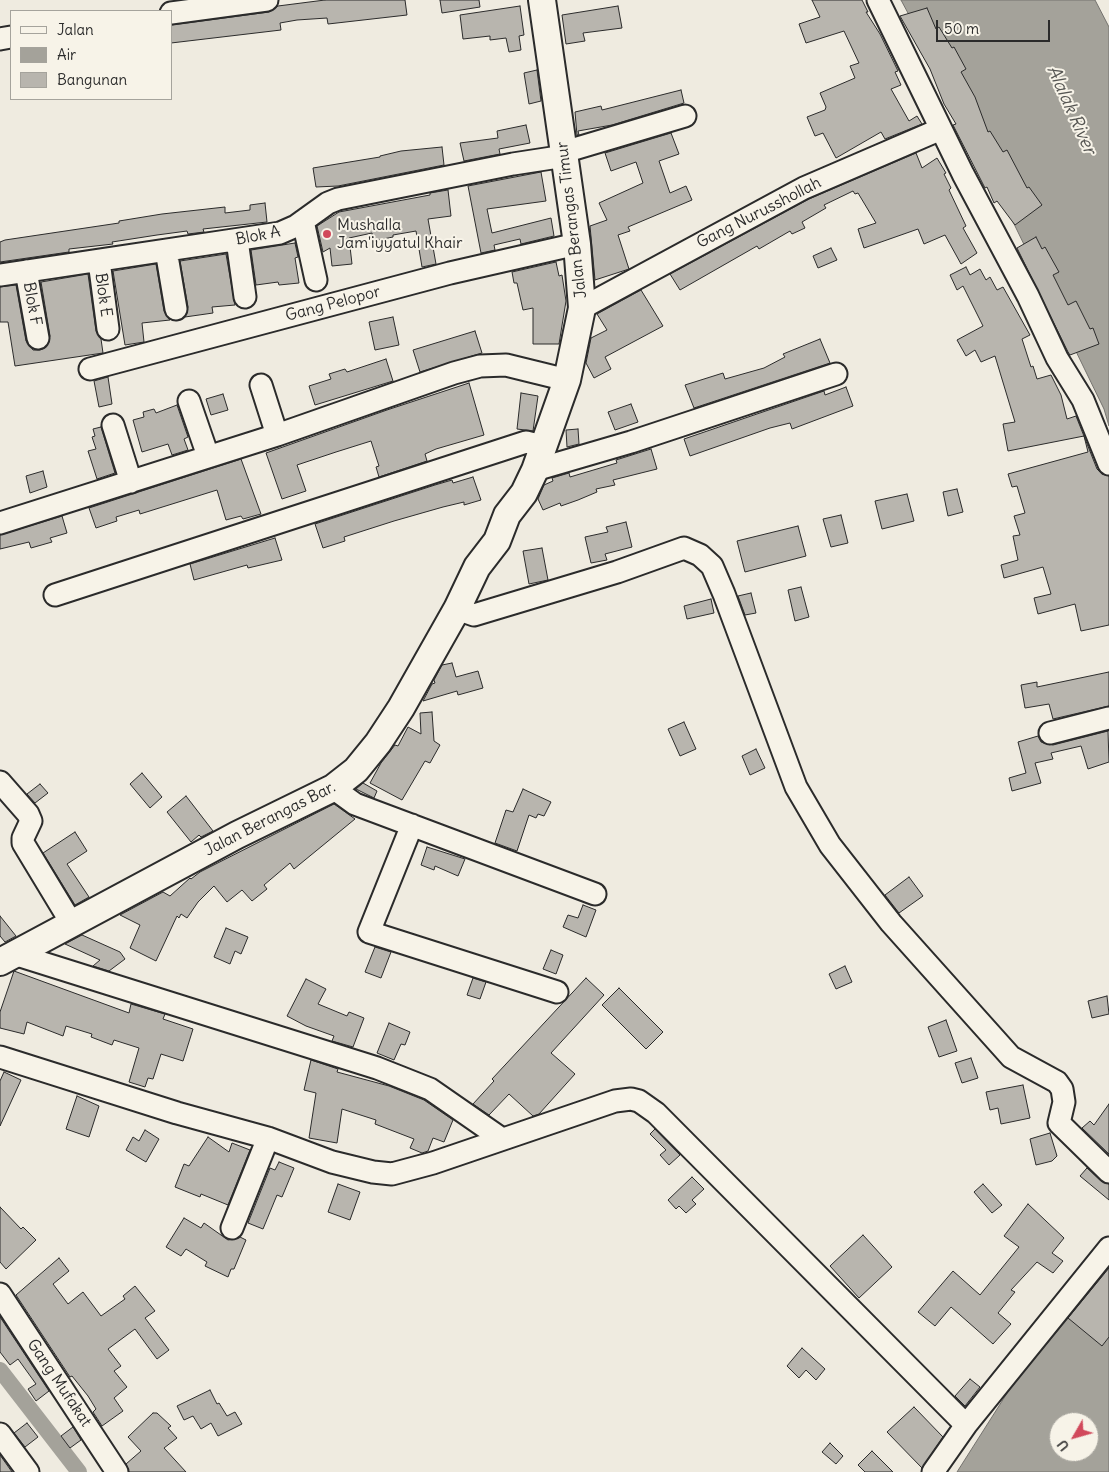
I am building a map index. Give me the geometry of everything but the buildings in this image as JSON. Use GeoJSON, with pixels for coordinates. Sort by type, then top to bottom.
{"type":"FeatureCollection","features":[{"type":"Feature","properties":{"kind":"main road","name":"Jalan Berangas Timur"},"geometry":{"type":"LineString","coordinates":[[534,469],[567,380],[582,308],[578,244],[542,0]]}},
{"type":"Feature","properties":{"kind":"main road","name":"Jalan Berangas Bar."},"geometry":{"type":"LineString","coordinates":[[7,958],[229,840],[333,788],[356,770],[378,743],[401,708],[457,609],[477,568],[497,541],[507,516],[534,469]]}},
{"type":"Feature","properties":{"kind":"street"},"geometry":{"type":"LineString","coordinates":[[172,13],[266,0]]}},
{"type":"Feature","properties":{"kind":"street"},"geometry":{"type":"LineString","coordinates":[[878,0],[941,129],[1028,296],[1057,358],[1083,400],[1109,464]]}},
{"type":"Feature","properties":{"kind":"street","name":"Blok A"},"geometry":{"type":"LineString","coordinates":[[0,275],[280,233],[303,221],[320,207],[338,199],[564,154],[685,116]]}},
{"type":"Feature","properties":{"kind":"street","name":"Gang Nurusshollah"},"geometry":{"type":"LineString","coordinates":[[582,308],[804,188],[941,129]]}},
{"type":"Feature","properties":{"kind":"street"},"geometry":{"type":"LineString","coordinates":[[303,221],[316,280]]}},
{"type":"Feature","properties":{"kind":"street"},"geometry":{"type":"LineString","coordinates":[[237,240],[245,297]]}},
{"type":"Feature","properties":{"kind":"street","name":"Gang Pelopor"},"geometry":{"type":"LineString","coordinates":[[90,369],[450,273],[578,244]]}},
{"type":"Feature","properties":{"kind":"street"},"geometry":{"type":"LineString","coordinates":[[166,250],[176,309]]}},
{"type":"Feature","properties":{"kind":"street","name":"Blok E"},"geometry":{"type":"LineString","coordinates":[[98,261],[108,328]]}},
{"type":"Feature","properties":{"kind":"street","name":"Blok F"},"geometry":{"type":"LineString","coordinates":[[26,270],[38,338]]}},
{"type":"Feature","properties":{"kind":"street"},"geometry":{"type":"LineString","coordinates":[[0,523],[277,435],[454,373],[480,366],[506,365],[567,380]]}},
{"type":"Feature","properties":{"kind":"street"},"geometry":{"type":"LineString","coordinates":[[55,594],[526,442],[534,469],[631,442],[836,374]]}},
{"type":"Feature","properties":{"kind":"street"},"geometry":{"type":"LineString","coordinates":[[261,385],[277,435]]}},
{"type":"Feature","properties":{"kind":"street"},"geometry":{"type":"LineString","coordinates":[[189,401],[208,456]]}},
{"type":"Feature","properties":{"kind":"street"},"geometry":{"type":"LineString","coordinates":[[113,425],[130,482]]}},
{"type":"Feature","properties":{"kind":"street"},"geometry":{"type":"LineString","coordinates":[[457,609],[474,615],[617,572],[684,548],[700,555],[712,566],[724,594],[796,788],[830,845],[891,923],[1012,1057],[1058,1082],[1062,1089],[1064,1102],[1060,1123],[1109,1172]]}},
{"type":"Feature","properties":{"kind":"street"},"geometry":{"type":"LineString","coordinates":[[1050,733],[1109,718]]}},
{"type":"Feature","properties":{"kind":"street"},"geometry":{"type":"LineString","coordinates":[[0,782],[28,814],[31,821],[23,838],[23,843],[72,924]]}},
{"type":"Feature","properties":{"kind":"street"},"geometry":{"type":"LineString","coordinates":[[333,788],[355,804],[596,894]]}},
{"type":"Feature","properties":{"kind":"street"},"geometry":{"type":"LineString","coordinates":[[412,825],[369,932],[558,992]]}},
{"type":"Feature","properties":{"kind":"street"},"geometry":{"type":"LineString","coordinates":[[7,958],[386,1072],[430,1088],[502,1139]]}},
{"type":"Feature","properties":{"kind":"street"},"geometry":{"type":"LineString","coordinates":[[0,1057],[176,1113],[268,1138],[332,1162],[373,1172],[392,1174],[432,1163],[615,1101],[630,1099],[647,1106],[966,1426]]}},
{"type":"Feature","properties":{"kind":"street"},"geometry":{"type":"LineString","coordinates":[[232,1228],[268,1138]]}},
{"type":"Feature","properties":{"kind":"street"},"geometry":{"type":"LineString","coordinates":[[933,1472],[966,1426],[1109,1248]]}},
{"type":"Feature","properties":{"kind":"street","name":"Gang Mufakat"},"geometry":{"type":"LineString","coordinates":[[0,1294],[117,1472]]}},
{"type":"Feature","properties":{"kind":"street"},"geometry":{"type":"LineString","coordinates":[[1,1440],[28,1472]]}},
{"type":"Feature","properties":{"kind":"water","name":"Alalak River"},"geometry":{"type":"Polygon","coordinates":[[[901,0],[1095,0],[1109,27],[1109,426],[1104,409],[946,84],[901,0]]]}},
{"type":"Feature","properties":{"kind":"water"},"geometry":{"type":"Polygon","coordinates":[[[1109,1269],[1109,1472],[957,1472],[1011,1387],[1109,1269]]]}},
{"type":"Feature","properties":{"kind":"waterway"},"geometry":{"type":"LineString","coordinates":[[0,1370],[79,1472]]}},
{"type":"Feature","properties":{"kind":"place","name":"Mushalla Jam'iyyatul Khair"},"geometry":{"type":"Point","coordinates":[327,234]}}]}
